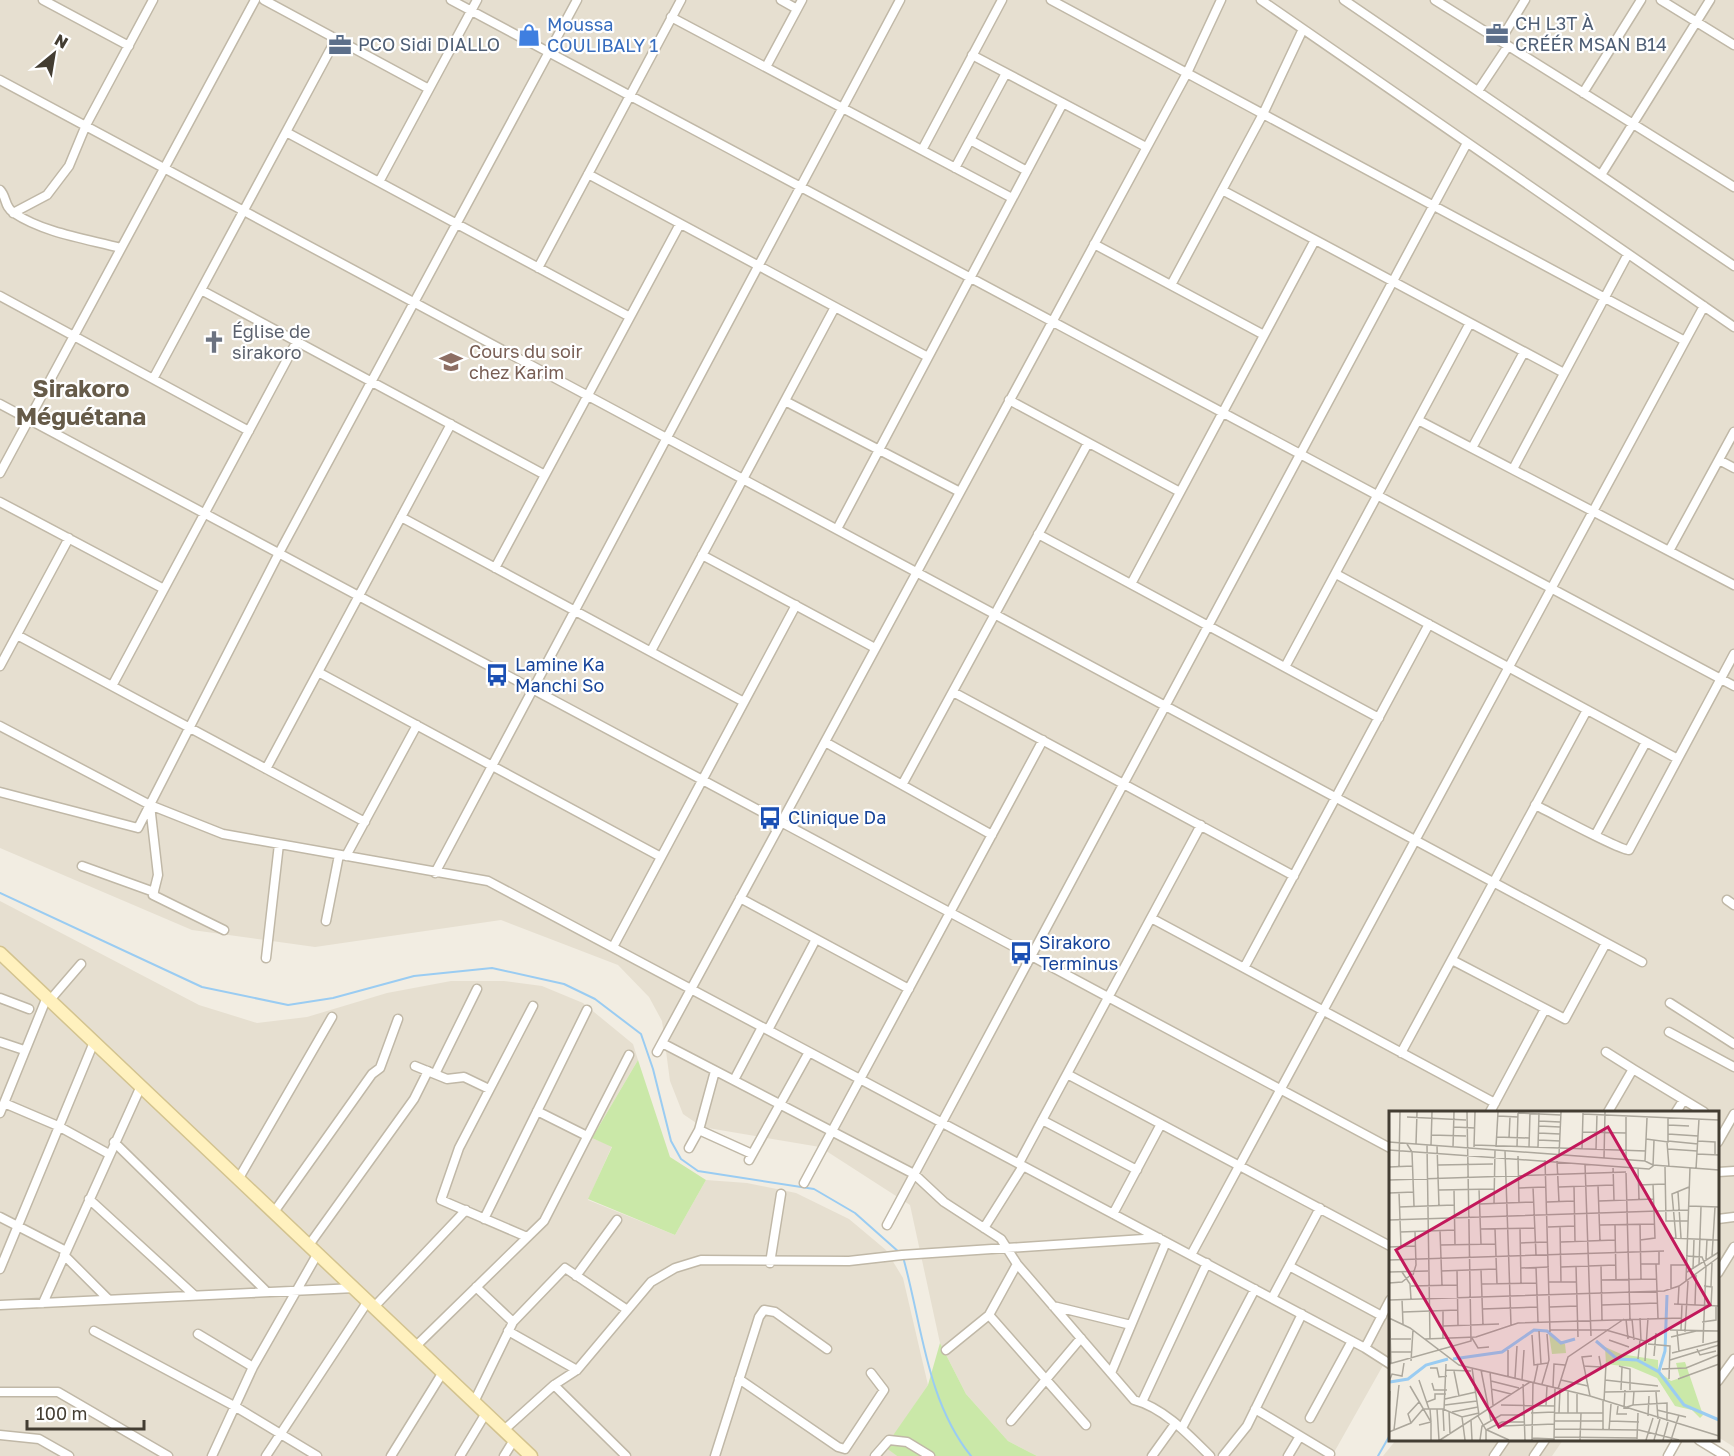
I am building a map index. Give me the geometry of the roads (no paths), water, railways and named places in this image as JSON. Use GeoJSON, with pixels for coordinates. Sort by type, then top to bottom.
{"type":"FeatureCollection","features":[{"type":"Feature","properties":{"kind":"street"},"geometry":{"type":"LineString","coordinates":[[43,0],[129,46]]}},
{"type":"Feature","properties":{"kind":"street"},"geometry":{"type":"LineString","coordinates":[[7,209],[47,195],[69,166],[86,126],[153,0]]}},
{"type":"Feature","properties":{"kind":"street"},"geometry":{"type":"LineString","coordinates":[[0,473],[255,0]]}},
{"type":"Feature","properties":{"kind":"street"},"geometry":{"type":"LineString","coordinates":[[264,0],[429,89]]}},
{"type":"Feature","properties":{"kind":"street"},"geometry":{"type":"LineString","coordinates":[[451,0],[1734,686]]}},
{"type":"Feature","properties":{"kind":"street"},"geometry":{"type":"LineString","coordinates":[[379,182],[477,0]]}},
{"type":"Feature","properties":{"kind":"street"},"geometry":{"type":"LineString","coordinates":[[0,792],[138,828],[279,553],[577,0]]}},
{"type":"Feature","properties":{"kind":"street"},"geometry":{"type":"LineString","coordinates":[[538,268],[681,0]]}},
{"type":"Feature","properties":{"kind":"street"},"geometry":{"type":"LineString","coordinates":[[781,0],[797,9]]}},
{"type":"Feature","properties":{"kind":"street"},"geometry":{"type":"LineString","coordinates":[[766,67],[802,0]]}},
{"type":"Feature","properties":{"kind":"street"},"geometry":{"type":"LineString","coordinates":[[435,873],[900,0]]}},
{"type":"Feature","properties":{"kind":"street"},"geometry":{"type":"LineString","coordinates":[[922,150],[1002,0]]}},
{"type":"Feature","properties":{"kind":"street"},"geometry":{"type":"LineString","coordinates":[[1051,0],[1685,341]]}},
{"type":"Feature","properties":{"kind":"street"},"geometry":{"type":"LineString","coordinates":[[657,1052],[1186,73],[1221,0]]}},
{"type":"Feature","properties":{"kind":"street"},"geometry":{"type":"LineString","coordinates":[[1261,0],[1734,327]]}},
{"type":"Feature","properties":{"kind":"street"},"geometry":{"type":"LineString","coordinates":[[1344,0],[1733,262]]}},
{"type":"Feature","properties":{"kind":"street"},"geometry":{"type":"LineString","coordinates":[[1435,0],[1734,187]]}},
{"type":"Feature","properties":{"kind":"street"},"geometry":{"type":"LineString","coordinates":[[1478,92],[1525,0]]}},
{"type":"Feature","properties":{"kind":"street"},"geometry":{"type":"LineString","coordinates":[[1583,93],[1641,0]]}},
{"type":"Feature","properties":{"kind":"street"},"geometry":{"type":"LineString","coordinates":[[1661,0],[1734,45]]}},
{"type":"Feature","properties":{"kind":"street"},"geometry":{"type":"LineString","coordinates":[[1601,175],[1710,0]]}},
{"type":"Feature","properties":{"kind":"street"},"geometry":{"type":"LineString","coordinates":[[671,17],[1012,198]]}},
{"type":"Feature","properties":{"kind":"street"},"geometry":{"type":"LineString","coordinates":[[1171,285],[1263,114],[1303,29]]}},
{"type":"Feature","properties":{"kind":"street"},"geometry":{"type":"LineString","coordinates":[[153,379],[336,39]]}},
{"type":"Feature","properties":{"kind":"street"},"geometry":{"type":"LineString","coordinates":[[972,55],[1146,147]]}},
{"type":"Feature","properties":{"kind":"street"},"geometry":{"type":"LineString","coordinates":[[955,168],[1006,73]]}},
{"type":"Feature","properties":{"kind":"street"},"geometry":{"type":"LineString","coordinates":[[0,80],[1642,962]]}},
{"type":"Feature","properties":{"kind":"street"},"geometry":{"type":"LineString","coordinates":[[837,529],[1063,103]]}},
{"type":"Feature","properties":{"kind":"street"},"geometry":{"type":"LineString","coordinates":[[286,132],[630,317]]}},
{"type":"Feature","properties":{"kind":"street"},"geometry":{"type":"LineString","coordinates":[[970,140],[1027,171]]}},
{"type":"Feature","properties":{"kind":"street"},"geometry":{"type":"LineString","coordinates":[[887,1225],[1467,143]]}},
{"type":"Feature","properties":{"kind":"street"},"geometry":{"type":"LineString","coordinates":[[588,174],[928,357]]}},
{"type":"Feature","properties":{"kind":"street"},"geometry":{"type":"LineString","coordinates":[[0,190],[4,194],[7,209]]}},
{"type":"Feature","properties":{"kind":"street"},"geometry":{"type":"LineString","coordinates":[[1222,190],[1564,373]]}},
{"type":"Feature","properties":{"kind":"street"},"geometry":{"type":"LineString","coordinates":[[7,209],[39,225],[121,248]]}},
{"type":"Feature","properties":{"kind":"street"},"geometry":{"type":"LineString","coordinates":[[495,568],[680,224]]}},
{"type":"Feature","properties":{"kind":"street"},"geometry":{"type":"LineString","coordinates":[[1131,584],[1315,240]]}},
{"type":"Feature","properties":{"kind":"street"},"geometry":{"type":"LineString","coordinates":[[1094,244],[1264,335]]}},
{"type":"Feature","properties":{"kind":"street"},"geometry":{"type":"LineString","coordinates":[[1513,469],[1628,254]]}},
{"type":"Feature","properties":{"kind":"street"},"geometry":{"type":"LineString","coordinates":[[201,290],[545,475]]}},
{"type":"Feature","properties":{"kind":"street"},"geometry":{"type":"LineString","coordinates":[[0,296],[249,431]]}},
{"type":"Feature","properties":{"kind":"street"},"geometry":{"type":"LineString","coordinates":[[1191,1255],[1704,306]]}},
{"type":"Feature","properties":{"kind":"street"},"geometry":{"type":"LineString","coordinates":[[651,651],[835,307]]}},
{"type":"Feature","properties":{"kind":"street"},"geometry":{"type":"LineString","coordinates":[[1285,667],[1470,323]]}},
{"type":"Feature","properties":{"kind":"street"},"geometry":{"type":"LineString","coordinates":[[112,686],[297,341]]}},
{"type":"Feature","properties":{"kind":"street"},"geometry":{"type":"LineString","coordinates":[[1472,448],[1524,352]]}},
{"type":"Feature","properties":{"kind":"street"},"geometry":{"type":"LineString","coordinates":[[1009,400],[1180,492]]}},
{"type":"Feature","properties":{"kind":"street"},"geometry":{"type":"LineString","coordinates":[[785,401],[960,492]]}},
{"type":"Feature","properties":{"kind":"street"},"geometry":{"type":"LineString","coordinates":[[0,404],[1389,1147]]}},
{"type":"Feature","properties":{"kind":"street"},"geometry":{"type":"LineString","coordinates":[[1418,420],[1734,585]]}},
{"type":"Feature","properties":{"kind":"street"},"geometry":{"type":"LineString","coordinates":[[266,769],[451,424]]}},
{"type":"Feature","properties":{"kind":"street"},"geometry":{"type":"LineString","coordinates":[[1669,551],[1734,432]]}},
{"type":"Feature","properties":{"kind":"street"},"geometry":{"type":"LineString","coordinates":[[902,785],[1088,442]]}},
{"type":"Feature","properties":{"kind":"street"},"geometry":{"type":"LineString","coordinates":[[1719,460],[1734,468]]}},
{"type":"Feature","properties":{"kind":"street"},"geometry":{"type":"LineString","coordinates":[[0,502],[164,589]]}},
{"type":"Feature","properties":{"kind":"street"},"geometry":{"type":"LineString","coordinates":[[401,517],[744,702]]}},
{"type":"Feature","properties":{"kind":"street"},"geometry":{"type":"LineString","coordinates":[[1038,534],[1379,718]]}},
{"type":"Feature","properties":{"kind":"street"},"geometry":{"type":"LineString","coordinates":[[0,666],[69,538]]}},
{"type":"Feature","properties":{"kind":"street"},"geometry":{"type":"LineString","coordinates":[[702,555],[875,648]]}},
{"type":"Feature","properties":{"kind":"street"},"geometry":{"type":"LineString","coordinates":[[1336,574],[1676,758]]}},
{"type":"Feature","properties":{"kind":"street"},"geometry":{"type":"LineString","coordinates":[[614,947],[796,605]]}},
{"type":"Feature","properties":{"kind":"street"},"geometry":{"type":"LineString","coordinates":[[1244,968],[1430,624]]}},
{"type":"Feature","properties":{"kind":"street"},"geometry":{"type":"LineString","coordinates":[[17,635],[365,822]]}},
{"type":"Feature","properties":{"kind":"street"},"geometry":{"type":"LineString","coordinates":[[1535,805],[1596,834],[1622,850],[1629,850],[1676,758],[1734,654]]}},
{"type":"Feature","properties":{"kind":"street"},"geometry":{"type":"LineString","coordinates":[[318,672],[662,857]]}},
{"type":"Feature","properties":{"kind":"street"},"geometry":{"type":"LineString","coordinates":[[952,692],[1294,876]]}},
{"type":"Feature","properties":{"kind":"street"},"geometry":{"type":"LineString","coordinates":[[1401,1053],[1587,710]]}},
{"type":"Feature","properties":{"kind":"street"},"geometry":{"type":"LineString","coordinates":[[326,921],[342,856],[365,822],[417,725]]}},
{"type":"Feature","properties":{"kind":"street"},"geometry":{"type":"LineString","coordinates":[[0,726],[150,805],[223,834],[488,881],[1207,1263],[1365,1348],[1389,1363]]}},
{"type":"Feature","properties":{"kind":"street"},"geometry":{"type":"LineString","coordinates":[[804,1183],[1043,740]]}},
{"type":"Feature","properties":{"kind":"street"},"geometry":{"type":"LineString","coordinates":[[825,742],[992,835]]}},
{"type":"Feature","properties":{"kind":"street"},"geometry":{"type":"LineString","coordinates":[[1596,834],[1646,742]]}},
{"type":"Feature","properties":{"kind":"street"},"geometry":{"type":"LineString","coordinates":[[150,805],[158,875],[153,895],[224,930]]}},
{"type":"Feature","properties":{"kind":"street"},"geometry":{"type":"LineString","coordinates":[[984,1228],[1021,1164],[1042,1120],[1201,825]]}},
{"type":"Feature","properties":{"kind":"street"},"geometry":{"type":"LineString","coordinates":[[266,958],[279,844]]}},
{"type":"Feature","properties":{"kind":"street"},"geometry":{"type":"LineString","coordinates":[[82,866],[154,892]]}},
{"type":"Feature","properties":{"kind":"street"},"geometry":{"type":"LineString","coordinates":[[740,898],[909,989]]}},
{"type":"Feature","properties":{"kind":"street"},"geometry":{"type":"LineString","coordinates":[[1151,918],[1495,1103]]}},
{"type":"Feature","properties":{"kind":"street"},"geometry":{"type":"LineString","coordinates":[[734,1080],[816,939]]}},
{"type":"Feature","properties":{"kind":"street"},"geometry":{"type":"LineString","coordinates":[[1452,960],[1565,1019],[1606,943]]}},
{"type":"Feature","properties":{"kind":"street"},"geometry":{"type":"LineString","coordinates":[[0,953],[531,1456]]}},
{"type":"Feature","properties":{"kind":"street"},"geometry":{"type":"LineString","coordinates":[[0,1113],[24,1050],[48,998],[81,964]]}},
{"type":"Feature","properties":{"kind":"street"},"geometry":{"type":"LineString","coordinates":[[212,1456],[253,1367],[297,1289],[313,1249],[431,1073],[477,989]]}},
{"type":"Feature","properties":{"kind":"street"},"geometry":{"type":"LineString","coordinates":[[0,998],[29,1009]]}},
{"type":"Feature","properties":{"kind":"street"},"geometry":{"type":"LineString","coordinates":[[1670,1003],[1734,1044]]}},
{"type":"Feature","properties":{"kind":"street"},"geometry":{"type":"LineString","coordinates":[[527,1237],[441,1200],[459,1148],[533,1006]]}},
{"type":"Feature","properties":{"kind":"street"},"geometry":{"type":"LineString","coordinates":[[1491,1111],[1545,1009]]}},
{"type":"Feature","properties":{"kind":"street"},"geometry":{"type":"LineString","coordinates":[[484,1219],[587,1010]]}},
{"type":"Feature","properties":{"kind":"street"},"geometry":{"type":"LineString","coordinates":[[239,1178],[332,1017]]}},
{"type":"Feature","properties":{"kind":"street"},"geometry":{"type":"LineString","coordinates":[[274,1212],[372,1074],[380,1068],[398,1019]]}},
{"type":"Feature","properties":{"kind":"street"},"geometry":{"type":"LineString","coordinates":[[1669,1032],[1734,1067]]}},
{"type":"Feature","properties":{"kind":"street"},"geometry":{"type":"LineString","coordinates":[[0,1042],[24,1050]]}},
{"type":"Feature","properties":{"kind":"street"},"geometry":{"type":"LineString","coordinates":[[0,1269],[94,1042]]}},
{"type":"Feature","properties":{"kind":"street"},"geometry":{"type":"LineString","coordinates":[[662,1043],[914,1174],[944,1202],[1000,1239],[1017,1264],[1134,1400],[1142,1402],[1179,1426],[1210,1456]]}},
{"type":"Feature","properties":{"kind":"street"},"geometry":{"type":"LineString","coordinates":[[699,1130],[751,1157],[809,1052]]}},
{"type":"Feature","properties":{"kind":"street"},"geometry":{"type":"LineString","coordinates":[[1606,1052],[1700,1111]]}},
{"type":"Feature","properties":{"kind":"street"},"geometry":{"type":"LineString","coordinates":[[416,1346],[544,1221],[629,1055]]}},
{"type":"Feature","properties":{"kind":"street"},"geometry":{"type":"LineString","coordinates":[[416,1066],[447,1079],[464,1077],[489,1089]]}},
{"type":"Feature","properties":{"kind":"street"},"geometry":{"type":"LineString","coordinates":[[1609,1111],[1633,1069]]}},
{"type":"Feature","properties":{"kind":"street"},"geometry":{"type":"LineString","coordinates":[[688,1149],[699,1130],[715,1071]]}},
{"type":"Feature","properties":{"kind":"street"},"geometry":{"type":"LineString","coordinates":[[1067,1074],[1389,1245]]}},
{"type":"Feature","properties":{"kind":"street"},"geometry":{"type":"LineString","coordinates":[[43,1303],[141,1086]]}},
{"type":"Feature","properties":{"kind":"street"},"geometry":{"type":"LineString","coordinates":[[1677,1111],[1683,1101]]}},
{"type":"Feature","properties":{"kind":"street"},"geometry":{"type":"LineString","coordinates":[[4,1103],[58,1126],[109,1154]]}},
{"type":"Feature","properties":{"kind":"street"},"geometry":{"type":"LineString","coordinates":[[537,1111],[587,1136]]}},
{"type":"Feature","properties":{"kind":"street"},"geometry":{"type":"LineString","coordinates":[[1719,1140],[1734,1114]]}},
{"type":"Feature","properties":{"kind":"street"},"geometry":{"type":"LineString","coordinates":[[1042,1120],[1137,1170]]}},
{"type":"Feature","properties":{"kind":"street"},"geometry":{"type":"LineString","coordinates":[[1719,1121],[1727,1125]]}},
{"type":"Feature","properties":{"kind":"street"},"geometry":{"type":"LineString","coordinates":[[1113,1214],[1161,1124]]}},
{"type":"Feature","properties":{"kind":"street"},"geometry":{"type":"LineString","coordinates":[[114,1142],[265,1290]]}},
{"type":"Feature","properties":{"kind":"street"},"geometry":{"type":"LineString","coordinates":[[1719,1172],[1734,1171]]}},
{"type":"Feature","properties":{"kind":"street"},"geometry":{"type":"LineString","coordinates":[[770,1263],[781,1194]]}},
{"type":"Feature","properties":{"kind":"street"},"geometry":{"type":"LineString","coordinates":[[89,1198],[193,1294]]}},
{"type":"Feature","properties":{"kind":"street"},"geometry":{"type":"LineString","coordinates":[[1272,1298],[1320,1208]]}},
{"type":"Feature","properties":{"kind":"street"},"geometry":{"type":"LineString","coordinates":[[266,1456],[371,1304],[466,1210]]}},
{"type":"Feature","properties":{"kind":"street"},"geometry":{"type":"LineString","coordinates":[[0,1217],[18,1224],[65,1253],[108,1299]]}},
{"type":"Feature","properties":{"kind":"street"},"geometry":{"type":"LineString","coordinates":[[1719,1219],[1734,1218]]}},
{"type":"Feature","properties":{"kind":"street"},"geometry":{"type":"LineString","coordinates":[[576,1276],[617,1220]]}},
{"type":"Feature","properties":{"kind":"street"},"geometry":{"type":"LineString","coordinates":[[504,1430],[554,1385],[577,1370],[651,1282],[675,1268],[700,1260],[770,1263],[849,1261],[1007,1248],[1163,1240]]}},
{"type":"Feature","properties":{"kind":"street"},"geometry":{"type":"LineString","coordinates":[[1111,1373],[1163,1240]]}},
{"type":"Feature","properties":{"kind":"street"},"geometry":{"type":"LineString","coordinates":[[1719,1271],[1734,1247]]}},
{"type":"Feature","properties":{"kind":"street"},"geometry":{"type":"LineString","coordinates":[[1142,1402],[1207,1263]]}},
{"type":"Feature","properties":{"kind":"street"},"geometry":{"type":"LineString","coordinates":[[946,1350],[989,1315],[1017,1264]]}},
{"type":"Feature","properties":{"kind":"street"},"geometry":{"type":"LineString","coordinates":[[1289,1266],[1382,1316]]}},
{"type":"Feature","properties":{"kind":"street"},"geometry":{"type":"LineString","coordinates":[[474,1402],[513,1322],[565,1268],[626,1309]]}},
{"type":"Feature","properties":{"kind":"street"},"geometry":{"type":"LineString","coordinates":[[476,1287],[513,1322]]}},
{"type":"Feature","properties":{"kind":"street"},"geometry":{"type":"LineString","coordinates":[[0,1305],[265,1290],[355,1288]]}},
{"type":"Feature","properties":{"kind":"street"},"geometry":{"type":"LineString","coordinates":[[1152,1456],[1179,1426],[1254,1289]]}},
{"type":"Feature","properties":{"kind":"street"},"geometry":{"type":"LineString","coordinates":[[1365,1348],[1389,1302]]}},
{"type":"Feature","properties":{"kind":"street"},"geometry":{"type":"LineString","coordinates":[[1053,1306],[1131,1325]]}},
{"type":"Feature","properties":{"kind":"street"},"geometry":{"type":"LineString","coordinates":[[715,1456],[764,1310],[775,1312],[827,1349]]}},
{"type":"Feature","properties":{"kind":"street"},"geometry":{"type":"LineString","coordinates":[[1223,1456],[1247,1426],[1302,1314]]}},
{"type":"Feature","properties":{"kind":"street"},"geometry":{"type":"LineString","coordinates":[[989,1315],[1086,1425]]}},
{"type":"Feature","properties":{"kind":"street"},"geometry":{"type":"LineString","coordinates":[[94,1330],[236,1407],[317,1456]]}},
{"type":"Feature","properties":{"kind":"street"},"geometry":{"type":"LineString","coordinates":[[508,1331],[577,1370]]}},
{"type":"Feature","properties":{"kind":"street"},"geometry":{"type":"LineString","coordinates":[[198,1334],[253,1367]]}},
{"type":"Feature","properties":{"kind":"street"},"geometry":{"type":"LineString","coordinates":[[1011,1421],[1081,1338]]}},
{"type":"Feature","properties":{"kind":"street"},"geometry":{"type":"LineString","coordinates":[[1311,1418],[1352,1341]]}},
{"type":"Feature","properties":{"kind":"street"},"geometry":{"type":"LineString","coordinates":[[1719,1381],[1734,1359]]}},
{"type":"Feature","properties":{"kind":"street"},"geometry":{"type":"LineString","coordinates":[[391,1456],[443,1372]]}},
{"type":"Feature","properties":{"kind":"street"},"geometry":{"type":"LineString","coordinates":[[739,1379],[838,1447],[845,1449],[884,1390],[871,1373]]}},
{"type":"Feature","properties":{"kind":"street"},"geometry":{"type":"LineString","coordinates":[[554,1385],[626,1456]]}},
{"type":"Feature","properties":{"kind":"street"},"geometry":{"type":"LineString","coordinates":[[0,1392],[58,1392],[168,1456]]}},
{"type":"Feature","properties":{"kind":"street"},"geometry":{"type":"LineString","coordinates":[[1256,1409],[1330,1454]]}},
{"type":"Feature","properties":{"kind":"street"},"geometry":{"type":"LineString","coordinates":[[460,1456],[486,1413]]}},
{"type":"Feature","properties":{"kind":"street"},"geometry":{"type":"LineString","coordinates":[[0,1435],[39,1439],[69,1456]]}},
{"type":"Feature","properties":{"kind":"street"},"geometry":{"type":"LineString","coordinates":[[1288,1456],[1300,1436]]}},
{"type":"Feature","properties":{"kind":"street"},"geometry":{"type":"LineString","coordinates":[[504,1456],[514,1440]]}},
{"type":"Feature","properties":{"kind":"street"},"geometry":{"type":"LineString","coordinates":[[875,1456],[889,1440],[907,1442],[930,1456]]}},
{"type":"Feature","properties":{"kind":"street"},"geometry":{"type":"LineString","coordinates":[[1494,1456],[1503,1441]]}},
{"type":"Feature","properties":{"kind":"street"},"geometry":{"type":"LineString","coordinates":[[1534,1456],[1544,1441]]}},
{"type":"Feature","properties":{"kind":"street"},"geometry":{"type":"LineString","coordinates":[[1668,1456],[1676,1441]]}},
{"type":"Feature","properties":{"kind":"street"},"geometry":{"type":"LineString","coordinates":[[1701,1441],[1725,1456]]}},
{"type":"Feature","properties":{"kind":"waterway"},"geometry":{"type":"LineString","coordinates":[[0,893],[202,987],[288,1005],[333,998],[414,976],[492,968],[564,984],[595,999],[641,1034],[653,1069],[671,1141],[681,1159],[698,1171],[814,1189],[855,1213],[900,1253]]}},
{"type":"Feature","properties":{"kind":"waterway"},"geometry":{"type":"LineString","coordinates":[[903,1257],[935,1386],[944,1411],[971,1456]]}},
{"type":"Feature","properties":{"kind":"waterway"},"geometry":{"type":"LineString","coordinates":[[1378,1456],[1389,1437]]}},
{"type":"Feature","properties":{"kind":"place","name":"CH L3T À CRÉÉR MSAN B14"},"geometry":{"type":"Point","coordinates":[1497,34]}},
{"type":"Feature","properties":{"kind":"place","name":"Moussa COULIBALY 1"},"geometry":{"type":"Point","coordinates":[529,35]}},
{"type":"Feature","properties":{"kind":"place","name":"PCO Sidi DIALLO"},"geometry":{"type":"Point","coordinates":[340,45]}},
{"type":"Feature","properties":{"kind":"place","name":"Église de sirakoro"},"geometry":{"type":"Point","coordinates":[214,342]}},
{"type":"Feature","properties":{"kind":"place","name":"Cours du soir chez Karim"},"geometry":{"type":"Point","coordinates":[451,362]}},
{"type":"Feature","properties":{"kind":"place","name":"Lamine Ka Manchi So"},"geometry":{"type":"Point","coordinates":[497,675]}},
{"type":"Feature","properties":{"kind":"place","name":"Clinique Da"},"geometry":{"type":"Point","coordinates":[770,818]}},
{"type":"Feature","properties":{"kind":"place","name":"Sirakoro Terminus"},"geometry":{"type":"Point","coordinates":[1021,953]}},
{"type":"Feature","properties":{"kind":"district","name":"Sirakoro Méguétana"},"geometry":{"type":"Point","coordinates":[81,403]}}]}
